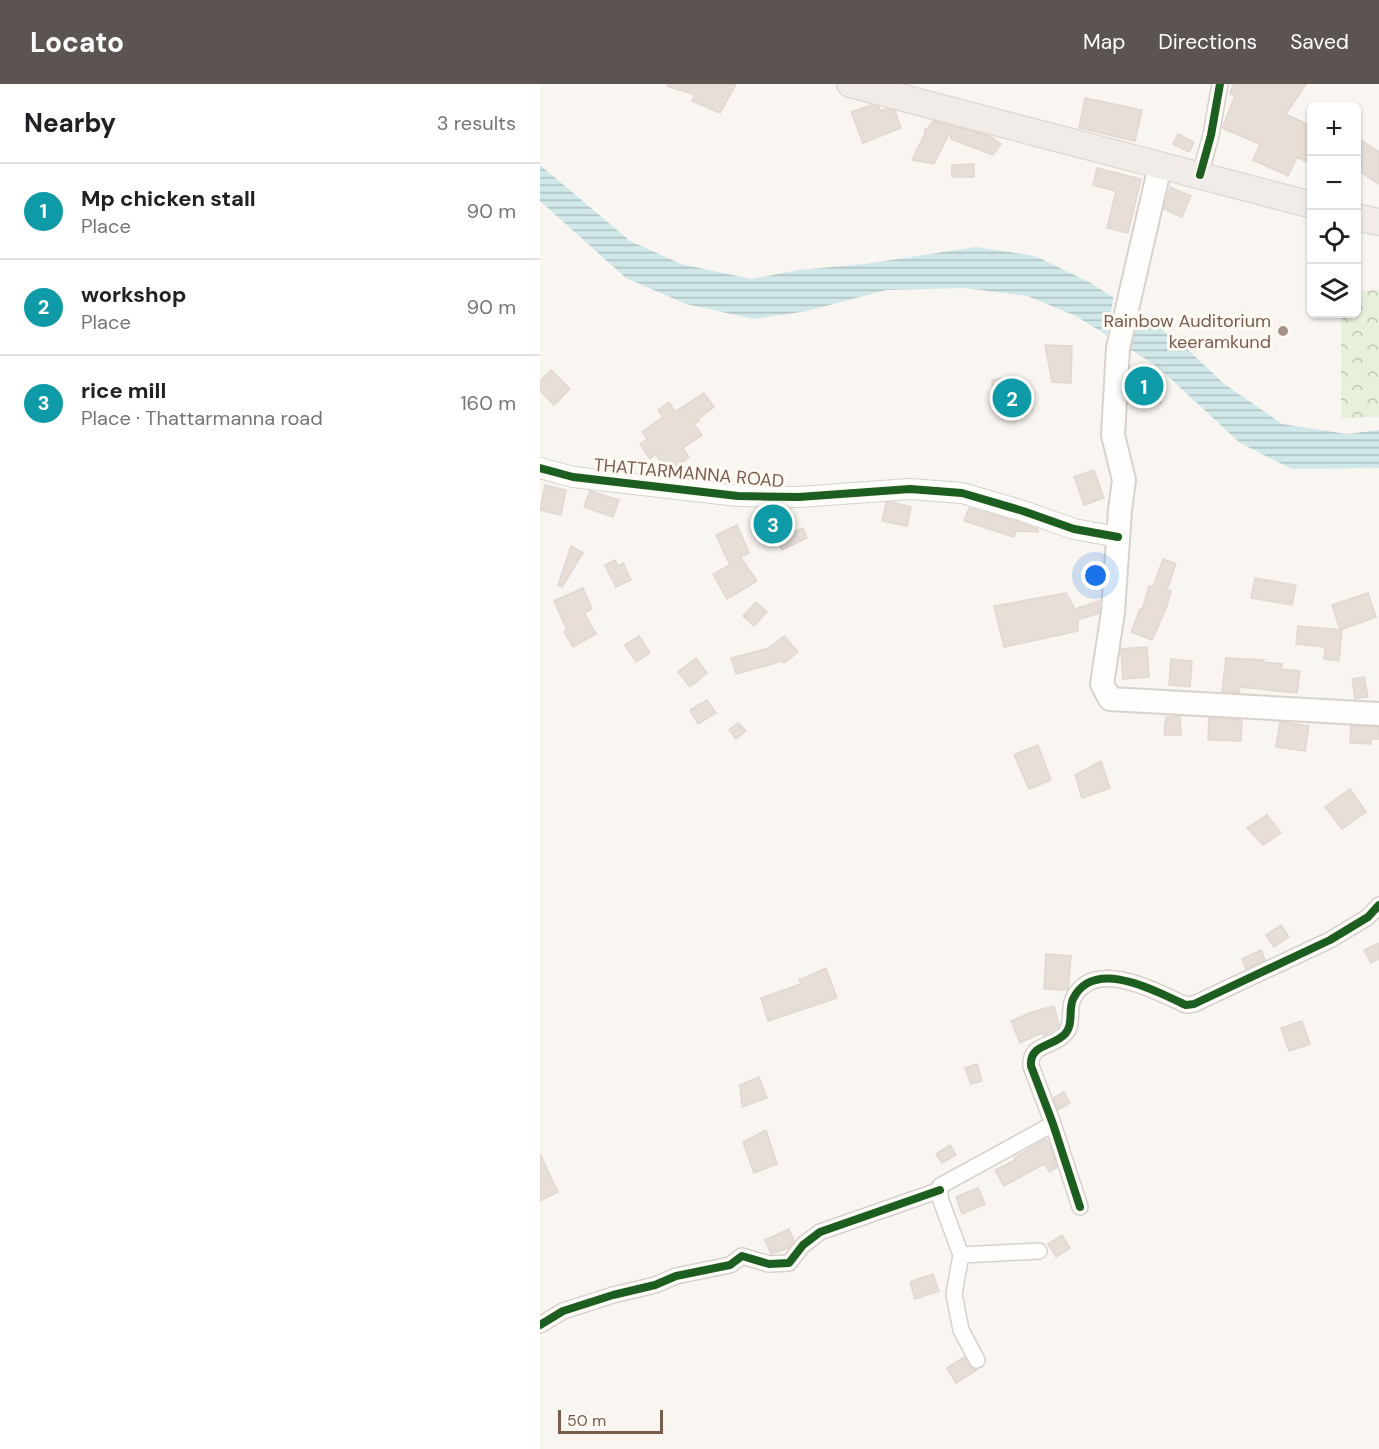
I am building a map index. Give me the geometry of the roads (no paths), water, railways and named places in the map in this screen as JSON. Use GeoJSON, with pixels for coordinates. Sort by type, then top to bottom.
{"type":"FeatureCollection","features":[{"type":"Feature","properties":{"kind":"highway"},"geometry":{"type":"LineString","coordinates":[[850,84],[1106,149],[1160,166],[1307,204]]}},
{"type":"Feature","properties":{"kind":"highway"},"geometry":{"type":"LineString","coordinates":[[1361,218],[1379,222]]}},
{"type":"Feature","properties":{"kind":"main road"},"geometry":{"type":"LineString","coordinates":[[1160,166],[1118,348],[1113,435],[1124,480],[1113,612],[1102,684],[1110,699],[1379,714]]}},
{"type":"Feature","properties":{"kind":"street"},"geometry":{"type":"LineString","coordinates":[[1200,175],[1220,84]]}},
{"type":"Feature","properties":{"kind":"street","name":"THATTARMANNA ROAD"},"geometry":{"type":"LineString","coordinates":[[540,468],[573,477],[738,496],[799,497],[910,489],[962,493],[1074,529],[1118,537]]}},
{"type":"Feature","properties":{"kind":"street"},"geometry":{"type":"LineString","coordinates":[[1080,1207],[1030,1058],[1035,1050],[1059,1039],[1066,1032],[1070,1025],[1072,1001],[1079,991],[1088,982],[1111,978],[1137,983],[1186,1005],[1194,1004],[1330,940],[1368,917],[1379,905]]}},
{"type":"Feature","properties":{"kind":"street"},"geometry":{"type":"LineString","coordinates":[[977,1360],[961,1330],[954,1294],[961,1255],[940,1198],[940,1186],[1053,1124]]}},
{"type":"Feature","properties":{"kind":"street"},"geometry":{"type":"LineString","coordinates":[[540,1325],[563,1311],[655,1285],[676,1276],[730,1265],[742,1256],[768,1264],[789,1263],[803,1245],[820,1232],[940,1190]]}},
{"type":"Feature","properties":{"kind":"street"},"geometry":{"type":"LineString","coordinates":[[961,1255],[1039,1251]]}},
{"type":"Feature","properties":{"kind":"water"},"geometry":{"type":"Polygon","coordinates":[[[540,165],[630,241],[681,264],[751,279],[799,270],[865,264],[976,247],[1035,256],[1091,283],[1163,330],[1184,346],[1223,383],[1282,424],[1347,434],[1379,430],[1379,468],[1292,469],[1240,443],[1157,366],[1074,315],[1027,296],[965,288],[886,290],[807,311],[754,319],[686,304],[626,278],[540,201],[540,165]]]}},
{"type":"Feature","properties":{"kind":"place","name":"Rainbow Auditorium keeramkund"},"geometry":{"type":"Point","coordinates":[1283,331]}},
{"type":"Feature","properties":{"kind":"place","name":"Mp chicken stall"},"geometry":{"type":"Point","coordinates":[1144,386]}},
{"type":"Feature","properties":{"kind":"place","name":"workshop"},"geometry":{"type":"Point","coordinates":[1012,398]}},
{"type":"Feature","properties":{"kind":"place","name":"rice mill"},"geometry":{"type":"Point","coordinates":[773,524]}}]}
